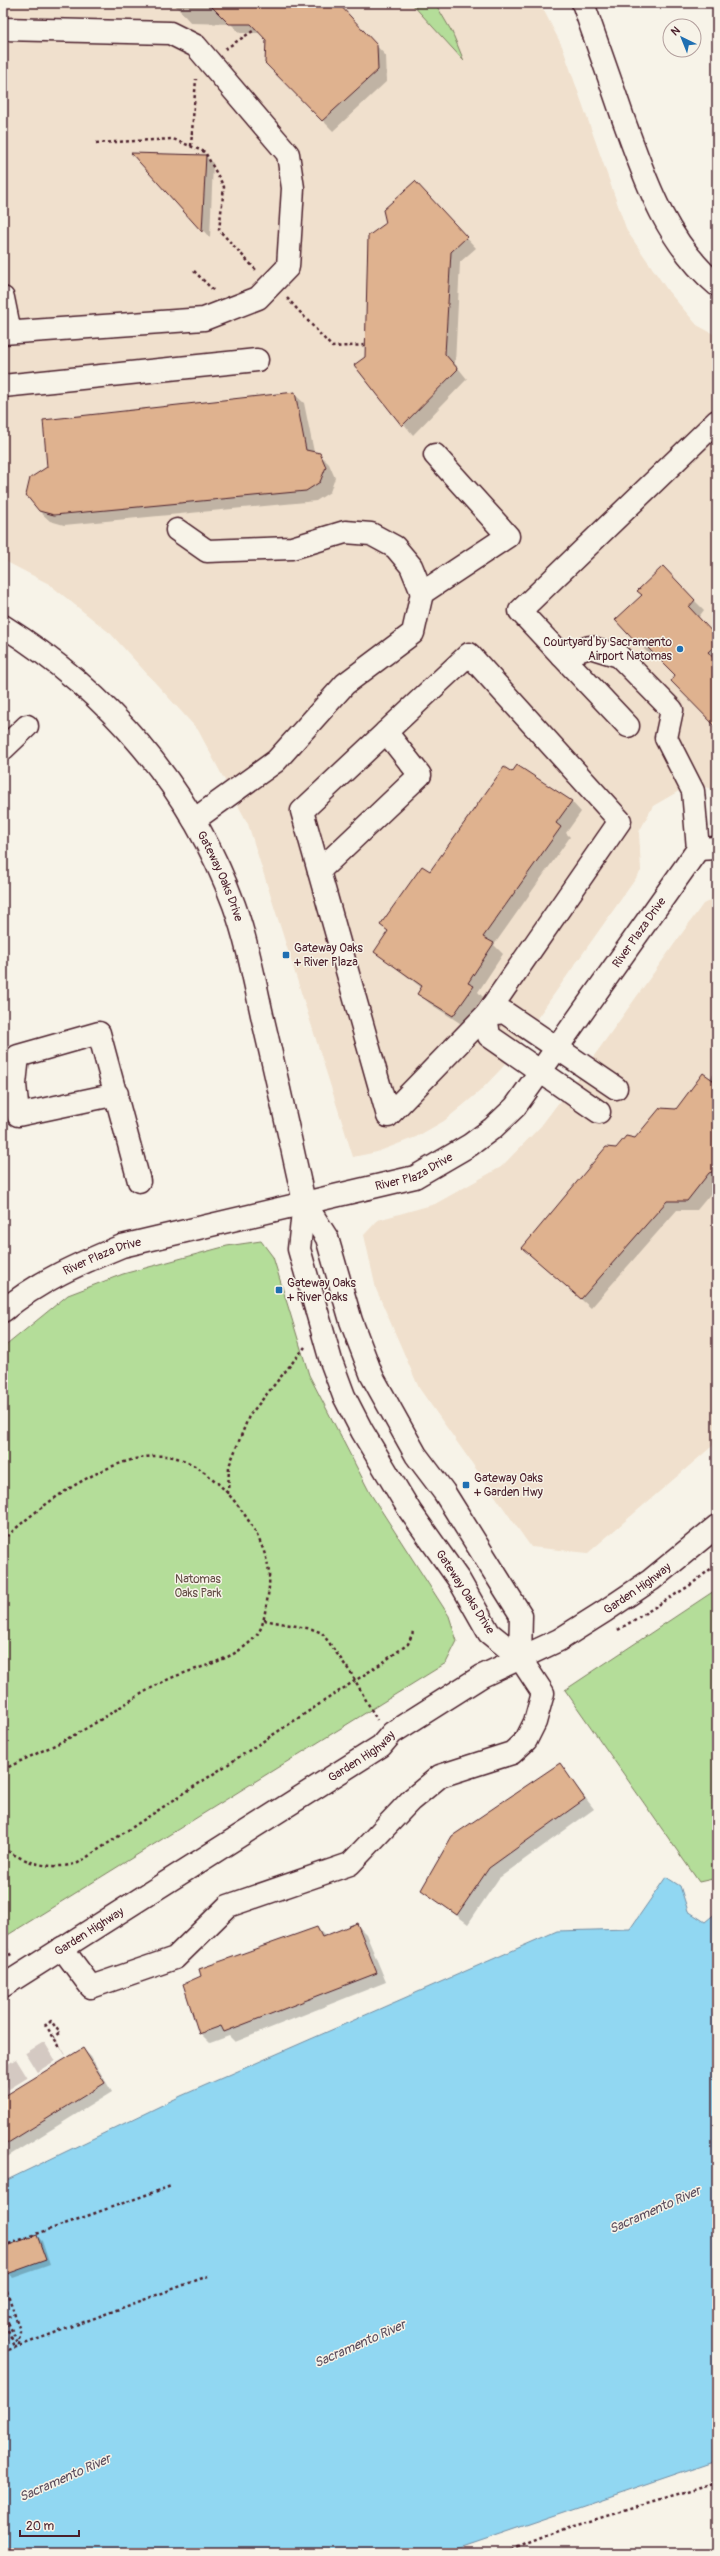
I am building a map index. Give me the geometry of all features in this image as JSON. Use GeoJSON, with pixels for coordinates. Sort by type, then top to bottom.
{"type":"FeatureCollection","features":[{"type":"Feature","properties":{"kind":"main road"},"geometry":{"type":"LineString","coordinates":[[583,3],[650,192],[666,223],[685,251],[717,285]]}},
{"type":"Feature","properties":{"kind":"main road"},"geometry":{"type":"LineString","coordinates":[[3,28],[170,34],[196,46],[288,154],[293,188],[288,266],[258,298],[204,319],[6,332],[3,298]]}},
{"type":"Feature","properties":{"kind":"main road"},"geometry":{"type":"LineString","coordinates":[[3,386],[258,360]]}},
{"type":"Feature","properties":{"kind":"main road"},"geometry":{"type":"LineString","coordinates":[[628,726],[520,611],[717,421]]}},
{"type":"Feature","properties":{"kind":"main road"},"geometry":{"type":"LineString","coordinates":[[422,593],[508,536],[436,455]]}},
{"type":"Feature","properties":{"kind":"main road"},"geometry":{"type":"LineString","coordinates":[[177,530],[207,551],[292,548],[345,532],[371,534],[395,547],[411,566],[422,593],[413,632],[345,684],[276,761],[194,820]]}},
{"type":"Feature","properties":{"kind":"main road","name":"Gateway Oaks Drive"},"geometry":{"type":"LineString","coordinates":[[3,626],[59,664],[102,701],[140,743],[164,773],[194,820],[220,870],[246,941],[304,1202],[299,1249],[331,1361],[344,1396],[362,1431],[410,1511],[454,1573],[489,1633],[520,1658]]}},
{"type":"Feature","properties":{"kind":"main road"},"geometry":{"type":"LineString","coordinates":[[562,656],[590,647],[619,656],[672,710],[666,738],[693,791],[708,848]]}},
{"type":"Feature","properties":{"kind":"main road"},"geometry":{"type":"LineString","coordinates":[[469,654],[620,821],[486,1015],[388,1116],[319,871],[302,811],[469,654]]}},
{"type":"Feature","properties":{"kind":"main road"},"geometry":{"type":"LineString","coordinates":[[3,749],[27,726]]}},
{"type":"Feature","properties":{"kind":"main road"},"geometry":{"type":"LineString","coordinates":[[319,871],[420,775],[386,732]]}},
{"type":"Feature","properties":{"kind":"main road","name":"River Plaza Drive"},"geometry":{"type":"LineString","coordinates":[[3,1311],[43,1283],[79,1264],[122,1246],[415,1177],[444,1162],[493,1128],[515,1107],[557,1047],[708,848]]}},
{"type":"Feature","properties":{"kind":"main road"},"geometry":{"type":"LineString","coordinates":[[486,1015],[504,1012],[616,1088]]}},
{"type":"Feature","properties":{"kind":"main road"},"geometry":{"type":"LineString","coordinates":[[486,1015],[488,1036],[599,1112]]}},
{"type":"Feature","properties":{"kind":"main road"},"geometry":{"type":"LineString","coordinates":[[117,1094],[18,1115],[9,1082],[18,1056],[99,1033],[117,1094],[139,1181]]}},
{"type":"Feature","properties":{"kind":"main road","name":"Gateway Oaks Drive"},"geometry":{"type":"LineString","coordinates":[[304,1202],[327,1238],[351,1321],[376,1382],[416,1455],[444,1492],[521,1615],[520,1658]]}},
{"type":"Feature","properties":{"kind":"main road","name":"Garden Highway"},"geometry":{"type":"LineString","coordinates":[[3,1986],[381,1746],[392,1733],[482,1676],[559,1640],[605,1611],[651,1580],[717,1526]]}},
{"type":"Feature","properties":{"kind":"main road"},"geometry":{"type":"LineString","coordinates":[[62,1948],[91,1987],[175,1958],[228,1906],[350,1864],[411,1800],[440,1776],[512,1753],[526,1740],[535,1722],[543,1693],[520,1658]]}},
{"type":"Feature","properties":{"kind":"path"},"geometry":{"type":"LineString","coordinates":[[219,52],[256,29]]}},
{"type":"Feature","properties":{"kind":"path"},"geometry":{"type":"LineString","coordinates":[[191,146],[196,73]]}},
{"type":"Feature","properties":{"kind":"path"},"geometry":{"type":"LineString","coordinates":[[96,143],[173,139],[205,152],[224,187],[219,230],[258,272]]}},
{"type":"Feature","properties":{"kind":"path"},"geometry":{"type":"LineString","coordinates":[[194,271],[215,292]]}},
{"type":"Feature","properties":{"kind":"path"},"geometry":{"type":"LineString","coordinates":[[286,297],[332,347],[366,345]]}},
{"type":"Feature","properties":{"kind":"path"},"geometry":{"type":"LineString","coordinates":[[228,1494],[229,1466],[249,1416],[306,1347]]}},
{"type":"Feature","properties":{"kind":"path"},"geometry":{"type":"LineString","coordinates":[[3,1540],[37,1511],[87,1478],[133,1458],[154,1456],[183,1459],[194,1464],[228,1494],[250,1521],[270,1574],[264,1620],[260,1631],[256,1637],[235,1654],[171,1679],[75,1735],[3,1770]]}},
{"type":"Feature","properties":{"kind":"path"},"geometry":{"type":"LineString","coordinates":[[615,1631],[689,1586],[717,1564]]}},
{"type":"Feature","properties":{"kind":"path"},"geometry":{"type":"LineString","coordinates":[[264,1620],[312,1629],[322,1633],[356,1680],[378,1724]]}},
{"type":"Feature","properties":{"kind":"path"},"geometry":{"type":"LineString","coordinates":[[3,1848],[12,1854],[44,1866],[67,1866],[78,1863],[356,1680],[408,1644],[413,1632]]}},
{"type":"Feature","properties":{"kind":"path"},"geometry":{"type":"LineString","coordinates":[[49,2023],[51,2021],[60,2033],[54,2037]]}},
{"type":"Feature","properties":{"kind":"path"},"geometry":{"type":"LineString","coordinates":[[45,2024],[61,2049]]}},
{"type":"Feature","properties":{"kind":"path"},"geometry":{"type":"LineString","coordinates":[[3,2246],[171,2186]]}},
{"type":"Feature","properties":{"kind":"path"},"geometry":{"type":"LineString","coordinates":[[3,2352],[208,2276]]}},
{"type":"Feature","properties":{"kind":"path"},"geometry":{"type":"LineString","coordinates":[[3,2280],[20,2331],[19,2345]]}},
{"type":"Feature","properties":{"kind":"path"},"geometry":{"type":"LineString","coordinates":[[3,2312],[19,2345]]}},
{"type":"Feature","properties":{"kind":"path"},"geometry":{"type":"LineString","coordinates":[[15,2314],[3,2319],[15,2347]]}},
{"type":"Feature","properties":{"kind":"path"},"geometry":{"type":"LineString","coordinates":[[3,2338],[11,2337]]}},
{"type":"Feature","properties":{"kind":"path"},"geometry":{"type":"LineString","coordinates":[[505,2553],[573,2526],[717,2483]]}},
{"type":"Feature","properties":{"kind":"shaded area"},"geometry":{"type":"Polygon","coordinates":[[[3,3],[540,3],[562,46],[627,231],[668,291],[697,325],[717,336],[717,790],[691,784],[653,806],[639,832],[641,871],[502,1068],[479,1092],[444,1121],[416,1137],[377,1152],[353,1157],[248,824],[198,730],[111,634],[49,584],[3,560],[3,3]]]}},
{"type":"Feature","properties":{"kind":"shaded area"},"geometry":{"type":"Polygon","coordinates":[[[717,897],[717,1442],[588,1553],[531,1547],[419,1388],[376,1289],[364,1235],[378,1220],[435,1204],[501,1167],[541,1126],[599,1049],[703,904],[717,897]]]}},
{"type":"Feature","properties":{"kind":"green space"},"geometry":{"type":"Polygon","coordinates":[[[411,3],[435,3],[452,32],[464,61],[411,3]]]}},
{"type":"Feature","properties":{"kind":"green space","name":"Natomas Oaks Park"},"geometry":{"type":"Polygon","coordinates":[[[261,1241],[273,1257],[309,1375],[370,1493],[449,1616],[457,1641],[446,1663],[3,1938],[3,1348],[68,1295],[123,1274],[227,1246],[261,1241]]]}},
{"type":"Feature","properties":{"kind":"green space"},"geometry":{"type":"Polygon","coordinates":[[[717,1589],[717,1878],[699,1882],[565,1690],[717,1589]]]}},
{"type":"Feature","properties":{"kind":"water","name":"Sacramento River"},"geometry":{"type":"Polygon","coordinates":[[[666,1877],[680,1886],[688,1911],[705,1922],[717,1912],[717,2460],[444,2553],[3,2553],[3,2182],[181,2096],[557,1931],[630,1929],[666,1877]]]}},
{"type":"Feature","properties":{"kind":"building"},"geometry":{"type":"Polygon","coordinates":[[[208,3],[338,3],[377,45],[378,70],[322,121],[265,63],[266,40],[251,24],[229,24],[208,3]]]}},
{"type":"Feature","properties":{"kind":"building"},"geometry":{"type":"Polygon","coordinates":[[[131,153],[206,155],[202,232],[131,153]]]}},
{"type":"Feature","properties":{"kind":"building"},"geometry":{"type":"Polygon","coordinates":[[[415,181],[467,237],[451,252],[445,354],[458,369],[402,426],[354,365],[365,357],[368,236],[386,223],[383,210],[415,181]]]}},
{"type":"Feature","properties":{"kind":"building"},"geometry":{"type":"Polygon","coordinates":[[[295,392],[306,450],[320,453],[326,467],[320,482],[306,491],[54,515],[39,511],[26,495],[30,478],[47,467],[43,420],[295,392]]]}},
{"type":"Feature","properties":{"kind":"building","name":"Courtyard by Sacramento Airport Natomas"},"geometry":{"type":"Polygon","coordinates":[[[663,566],[695,600],[689,607],[717,637],[717,644],[708,652],[717,662],[717,728],[671,681],[675,675],[643,643],[639,646],[615,620],[642,595],[637,591],[663,566]]]}},
{"type":"Feature","properties":{"kind":"building"},"geometry":{"type":"Polygon","coordinates":[[[517,765],[572,801],[556,823],[561,827],[483,937],[494,943],[468,983],[474,986],[453,1016],[417,994],[422,986],[374,952],[388,931],[380,925],[422,866],[430,871],[504,767],[512,772],[517,765]]]}},
{"type":"Feature","properties":{"kind":"building"},"geometry":{"type":"Polygon","coordinates":[[[703,1073],[717,1083],[717,1170],[709,1173],[687,1201],[667,1201],[581,1299],[522,1248],[606,1147],[616,1148],[626,1136],[635,1138],[660,1108],[676,1109],[703,1073]]]}},
{"type":"Feature","properties":{"kind":"building"},"geometry":{"type":"Polygon","coordinates":[[[560,1763],[585,1799],[489,1868],[457,1915],[421,1890],[452,1836],[560,1763]]]}},
{"type":"Feature","properties":{"kind":"building"},"geometry":{"type":"Polygon","coordinates":[[[357,1923],[377,1973],[224,2032],[221,2026],[199,2034],[183,1984],[201,1976],[199,1969],[317,1927],[322,1937],[357,1923]]]}},
{"type":"Feature","properties":{"kind":"building"},"geometry":{"type":"Polygon","coordinates":[[[83,2048],[105,2083],[3,2146],[3,2097],[83,2048]]]}},
{"type":"Feature","properties":{"kind":"building"},"geometry":{"type":"Polygon","coordinates":[[[37,2235],[46,2260],[7,2274],[3,2261],[3,2247],[37,2235]]]}},
{"type":"Feature","properties":{"kind":"tunnel"},"geometry":{"type":"LineString","coordinates":[[3,2080],[60,2045]]}},
{"type":"Feature","properties":{"kind":"place","name":"Courtyard by Sacramento Airport Natomas"},"geometry":{"type":"Point","coordinates":[680,649]}},
{"type":"Feature","properties":{"kind":"place","name":"Gateway Oaks + River Plaza"},"geometry":{"type":"Point","coordinates":[286,955]}},
{"type":"Feature","properties":{"kind":"place","name":"Gateway Oaks + River Oaks"},"geometry":{"type":"Point","coordinates":[279,1290]}},
{"type":"Feature","properties":{"kind":"place","name":"Gateway Oaks + Garden Hwy"},"geometry":{"type":"Point","coordinates":[466,1485]}}]}
